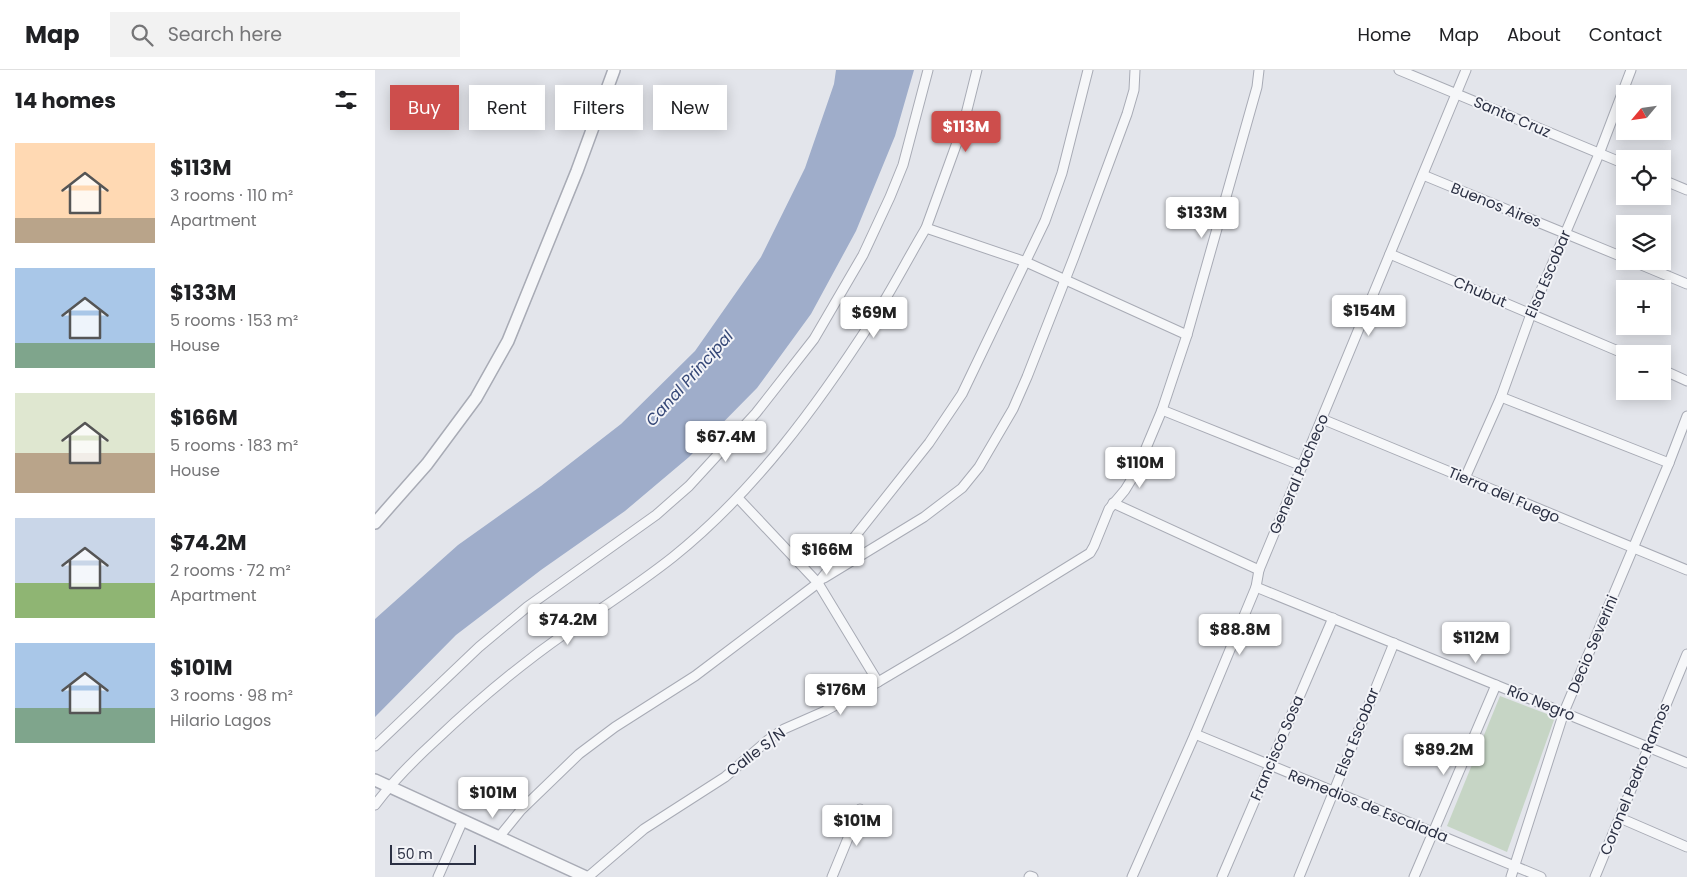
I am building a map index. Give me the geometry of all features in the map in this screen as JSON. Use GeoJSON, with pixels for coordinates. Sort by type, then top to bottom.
{"type":"FeatureCollection","features":[{"type":"Feature","properties":{"kind":"street"},"geometry":{"type":"LineString","coordinates":[[375,523],[427,464],[476,398],[508,341],[577,171],[614,70]]}},
{"type":"Feature","properties":{"kind":"street"},"geometry":{"type":"LineString","coordinates":[[375,746],[479,647],[527,607],[621,542],[676,498],[756,413],[814,339],[863,255],[903,165],[928,70]]}},
{"type":"Feature","properties":{"kind":"street"},"geometry":{"type":"LineString","coordinates":[[375,805],[389,786],[459,718],[519,667],[675,556],[738,498],[786,441],[829,384],[874,318],[926,228],[963,126],[977,70]]}},
{"type":"Feature","properties":{"kind":"street"},"geometry":{"type":"LineString","coordinates":[[817,582],[929,443],[962,394],[1045,221],[1062,173],[1088,70]]}},
{"type":"Feature","properties":{"kind":"street"},"geometry":{"type":"LineString","coordinates":[[499,837],[521,810],[579,754],[615,727],[695,676],[817,582],[924,517],[961,488],[979,467],[1013,409],[1065,279],[1127,114],[1134,90],[1135,70]]}},
{"type":"Feature","properties":{"kind":"street"},"geometry":{"type":"LineString","coordinates":[[1259,70],[1257,87],[1187,335],[1162,410],[1133,478],[1113,503],[1259,570]]}},
{"type":"Feature","properties":{"kind":"street","name":"Santa Cruz"},"geometry":{"type":"LineString","coordinates":[[1399,70],[1616,161]]}},
{"type":"Feature","properties":{"kind":"street","name":"General Pacheco"},"geometry":{"type":"LineString","coordinates":[[1132,877],[1195,734],[1256,587],[1259,570],[1301,466],[1466,70]]}},
{"type":"Feature","properties":{"kind":"street","name":"Elsa Escobar"},"geometry":{"type":"LineString","coordinates":[[1465,478],[1501,397],[1531,314],[1599,154],[1628,71]]}},
{"type":"Feature","properties":{"kind":"street","name":"Buenos Aires"},"geometry":{"type":"LineString","coordinates":[[1423,175],[1616,254]]}},
{"type":"Feature","properties":{"kind":"street"},"geometry":{"type":"LineString","coordinates":[[1671,183],[1685,189],[1687,180]]}},
{"type":"Feature","properties":{"kind":"street"},"geometry":{"type":"LineString","coordinates":[[926,228],[1026,262],[1187,335]]}},
{"type":"Feature","properties":{"kind":"street","name":"Chubut"},"geometry":{"type":"LineString","coordinates":[[1390,254],[1616,350]]}},
{"type":"Feature","properties":{"kind":"street"},"geometry":{"type":"LineString","coordinates":[[1654,270],[1687,284]]}},
{"type":"Feature","properties":{"kind":"street"},"geometry":{"type":"LineString","coordinates":[[1671,374],[1687,381]]}},
{"type":"Feature","properties":{"kind":"street"},"geometry":{"type":"LineString","coordinates":[[1501,397],[1669,463]]}},
{"type":"Feature","properties":{"kind":"street"},"geometry":{"type":"LineString","coordinates":[[1162,410],[1301,466]]}},
{"type":"Feature","properties":{"kind":"street","name":"Decio Severini"},"geometry":{"type":"LineString","coordinates":[[1511,877],[1564,712],[1687,416]]}},
{"type":"Feature","properties":{"kind":"street","name":"Tierra del Fuego"},"geometry":{"type":"LineString","coordinates":[[1322,419],[1687,570]]}},
{"type":"Feature","properties":{"kind":"street"},"geometry":{"type":"LineString","coordinates":[[738,498],[817,582],[878,682]]}},
{"type":"Feature","properties":{"kind":"street","name":"Calle S/N"},"geometry":{"type":"LineString","coordinates":[[587,877],[644,829],[725,777],[768,740],[784,729],[825,711],[878,682],[1090,553],[1113,503]]}},
{"type":"Feature","properties":{"kind":"street","name":"Río Negro"},"geometry":{"type":"LineString","coordinates":[[1256,587],[1687,763]]}},
{"type":"Feature","properties":{"kind":"street","name":"Francisco Sosa"},"geometry":{"type":"LineString","coordinates":[[1222,877],[1333,618]]}},
{"type":"Feature","properties":{"kind":"street","name":"Elsa Escobar"},"geometry":{"type":"LineString","coordinates":[[1299,877],[1394,643]]}},
{"type":"Feature","properties":{"kind":"street","name":"Coronel Pedro Ramos"},"geometry":{"type":"LineString","coordinates":[[1595,877],[1687,654]]}},
{"type":"Feature","properties":{"kind":"street"},"geometry":{"type":"LineString","coordinates":[[1414,877],[1496,685]]}},
{"type":"Feature","properties":{"kind":"street","name":"Remedios de Escalada"},"geometry":{"type":"LineString","coordinates":[[1195,734],[1541,877]]}},
{"type":"Feature","properties":{"kind":"street"},"geometry":{"type":"LineString","coordinates":[[375,780],[587,877]]}},
{"type":"Feature","properties":{"kind":"street"},"geometry":{"type":"LineString","coordinates":[[832,877],[860,809]]}},
{"type":"Feature","properties":{"kind":"street"},"geometry":{"type":"LineString","coordinates":[[1619,818],[1687,847]]}},
{"type":"Feature","properties":{"kind":"street"},"geometry":{"type":"LineString","coordinates":[[438,877],[463,820]]}},
{"type":"Feature","properties":{"kind":"green space"},"geometry":{"type":"Polygon","coordinates":[[[1500,696],[1555,717],[1507,852],[1447,826],[1500,696]]]}},
{"type":"Feature","properties":{"kind":"water","name":"Canal Principal"},"geometry":{"type":"Polygon","coordinates":[[[836,70],[914,70],[895,136],[856,231],[811,314],[757,388],[689,457],[625,511],[541,570],[456,635],[375,717],[375,619],[458,545],[541,486],[621,424],[695,351],[761,257],[805,168],[834,84],[836,70]]]}}]}
